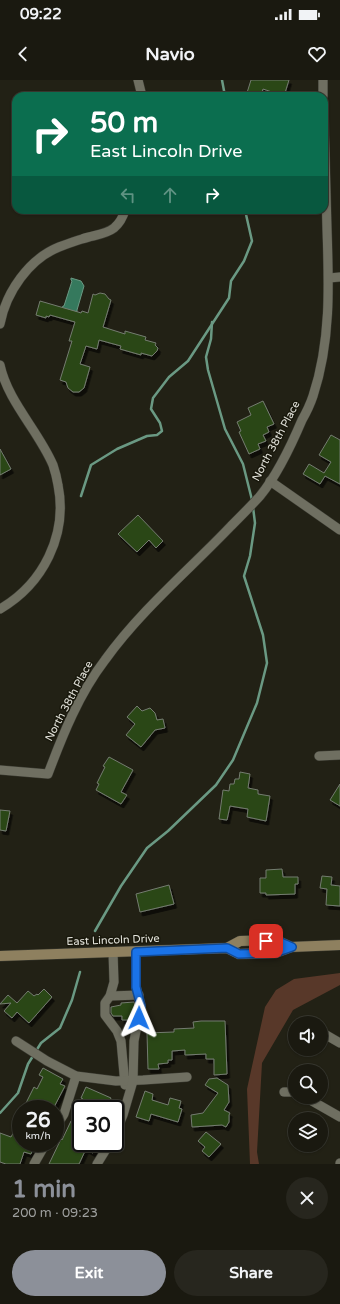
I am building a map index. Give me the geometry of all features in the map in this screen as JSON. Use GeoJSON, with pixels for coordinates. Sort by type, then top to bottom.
{"type":"FeatureCollection","features":[{"type":"Feature","properties":{"kind":"main road","name":"East Lincoln Drive"},"geometry":{"type":"LineString","coordinates":[[0,956],[227,948],[240,941],[276,940],[292,947],[340,945]]}},
{"type":"Feature","properties":{"kind":"street"},"geometry":{"type":"LineString","coordinates":[[138,80],[141,92]]}},
{"type":"Feature","properties":{"kind":"street"},"geometry":{"type":"LineString","coordinates":[[323,80],[323,92]]}},
{"type":"Feature","properties":{"kind":"street"},"geometry":{"type":"LineString","coordinates":[[0,324],[8,299],[18,282],[31,266],[44,255],[58,247],[115,228],[123,218],[124,214]]}},
{"type":"Feature","properties":{"kind":"street","name":"North 38th Place"},"geometry":{"type":"LineString","coordinates":[[0,770],[48,774],[64,732],[88,686],[104,660],[159,598],[260,496],[270,481],[296,434],[312,398],[324,351],[329,278],[327,214]]}},
{"type":"Feature","properties":{"kind":"street"},"geometry":{"type":"LineString","coordinates":[[329,278],[340,277]]}},
{"type":"Feature","properties":{"kind":"street"},"geometry":{"type":"LineString","coordinates":[[0,365],[10,393],[41,442],[53,466],[61,507],[60,524],[53,549],[38,576],[24,593],[0,610]]}},
{"type":"Feature","properties":{"kind":"street"},"geometry":{"type":"LineString","coordinates":[[270,481],[340,530]]}},
{"type":"Feature","properties":{"kind":"street"},"geometry":{"type":"LineString","coordinates":[[319,756],[340,755]]}},
{"type":"Feature","properties":{"kind":"street"},"geometry":{"type":"LineString","coordinates":[[113,952],[114,982],[110,996],[104,1003],[105,1015],[117,1031],[121,1041],[129,1081]]}},
{"type":"Feature","properties":{"kind":"street"},"geometry":{"type":"LineString","coordinates":[[124,1110],[127,1101],[134,1041],[141,1006],[136,987],[136,952]]}},
{"type":"Feature","properties":{"kind":"street"},"geometry":{"type":"LineString","coordinates":[[110,996],[139,995]]}},
{"type":"Feature","properties":{"kind":"street"},"geometry":{"type":"LineString","coordinates":[[328,1036],[340,1043]]}},
{"type":"Feature","properties":{"kind":"street"},"geometry":{"type":"LineString","coordinates":[[16,1042],[47,1061],[76,1076],[129,1081],[186,1078]]}},
{"type":"Feature","properties":{"kind":"street"},"geometry":{"type":"LineString","coordinates":[[64,1114],[76,1076]]}},
{"type":"Feature","properties":{"kind":"street"},"geometry":{"type":"LineString","coordinates":[[317,1104],[340,1117]]}},
{"type":"Feature","properties":{"kind":"street"},"geometry":{"type":"LineString","coordinates":[[34,1164],[41,1152]]}},
{"type":"Feature","properties":{"kind":"street"},"geometry":{"type":"LineString","coordinates":[[97,1164],[104,1152]]}},
{"type":"Feature","properties":{"kind":"shaded area"},"geometry":{"type":"Polygon","coordinates":[[[71,278],[81,281],[84,286],[77,312],[62,308],[72,281],[71,278]]]}},
{"type":"Feature","properties":{"kind":"shaded area"},"geometry":{"type":"Polygon","coordinates":[[[340,973],[340,985],[293,1010],[288,1016],[288,1019],[262,1063],[257,1152],[259,1164],[250,1164],[247,1089],[265,1007],[276,990],[294,979],[340,973]]]}},
{"type":"Feature","properties":{"kind":"building"},"geometry":{"type":"Polygon","coordinates":[[[251,80],[289,80],[285,92],[272,92],[263,89],[262,92],[247,92],[251,80]]]}},
{"type":"Feature","properties":{"kind":"building"},"geometry":{"type":"Polygon","coordinates":[[[100,293],[105,294],[111,300],[103,327],[125,334],[125,331],[146,337],[145,340],[156,343],[155,345],[158,348],[152,356],[141,353],[141,355],[120,349],[121,346],[99,340],[97,349],[86,346],[80,364],[90,367],[84,388],[79,392],[73,392],[68,388],[66,382],[60,380],[72,341],[69,341],[75,322],[50,315],[49,317],[46,316],[46,318],[36,315],[40,301],[81,313],[82,311],[88,313],[93,294],[95,295],[100,293]]]}},
{"type":"Feature","properties":{"kind":"building"},"geometry":{"type":"Polygon","coordinates":[[[263,401],[274,424],[267,427],[269,432],[263,435],[266,441],[258,444],[260,449],[249,454],[239,432],[241,431],[237,422],[251,415],[248,408],[263,401]]]}},
{"type":"Feature","properties":{"kind":"building"},"geometry":{"type":"Polygon","coordinates":[[[331,435],[340,440],[340,484],[325,476],[320,484],[303,474],[309,464],[324,473],[331,462],[319,455],[331,435]]]}},
{"type":"Feature","properties":{"kind":"building"},"geometry":{"type":"Polygon","coordinates":[[[0,449],[11,469],[0,475],[0,449]]]}},
{"type":"Feature","properties":{"kind":"building"},"geometry":{"type":"Polygon","coordinates":[[[138,515],[163,541],[156,548],[149,540],[137,552],[118,534],[138,515]]]}},
{"type":"Feature","properties":{"kind":"building"},"geometry":{"type":"Polygon","coordinates":[[[137,706],[142,711],[150,708],[155,713],[157,720],[163,719],[165,728],[155,730],[141,747],[126,735],[135,724],[127,717],[137,706]]]}},
{"type":"Feature","properties":{"kind":"building"},"geometry":{"type":"Polygon","coordinates":[[[109,757],[133,770],[121,792],[127,795],[121,804],[96,790],[99,784],[97,783],[105,767],[103,766],[109,757]]]}},
{"type":"Feature","properties":{"kind":"building"},"geometry":{"type":"Polygon","coordinates":[[[240,772],[250,774],[248,788],[258,790],[258,794],[270,796],[266,821],[247,817],[248,809],[230,806],[227,820],[219,819],[223,790],[229,791],[230,784],[234,784],[235,779],[239,779],[240,772]]]}},
{"type":"Feature","properties":{"kind":"building"},"geometry":{"type":"Polygon","coordinates":[[[340,784],[340,806],[330,800],[340,784]]]}},
{"type":"Feature","properties":{"kind":"building"},"geometry":{"type":"Polygon","coordinates":[[[0,810],[10,811],[6,831],[0,830],[0,810]]]}},
{"type":"Feature","properties":{"kind":"building"},"geometry":{"type":"Polygon","coordinates":[[[282,869],[283,877],[298,877],[298,884],[295,884],[295,894],[266,895],[266,893],[260,893],[260,878],[266,878],[266,870],[282,869]]]}},
{"type":"Feature","properties":{"kind":"building"},"geometry":{"type":"Polygon","coordinates":[[[322,876],[332,877],[331,885],[340,886],[340,906],[326,905],[327,889],[320,888],[322,876]]]}},
{"type":"Feature","properties":{"kind":"building"},"geometry":{"type":"Polygon","coordinates":[[[169,885],[174,904],[140,912],[136,894],[169,885]]]}},
{"type":"Feature","properties":{"kind":"building"},"geometry":{"type":"Polygon","coordinates":[[[44,989],[52,997],[29,1023],[17,1012],[12,1018],[4,1011],[11,1003],[0,1004],[8,995],[17,1003],[28,991],[34,996],[37,994],[38,995],[44,989]]]}},
{"type":"Feature","properties":{"kind":"building"},"geometry":{"type":"Polygon","coordinates":[[[134,1002],[135,1006],[132,1020],[122,1020],[122,1016],[113,1016],[111,1013],[111,1007],[121,1005],[121,1003],[134,1002]]]}},
{"type":"Feature","properties":{"kind":"building"},"geometry":{"type":"Polygon","coordinates":[[[225,1021],[227,1074],[214,1075],[214,1059],[206,1059],[206,1054],[185,1055],[185,1050],[172,1051],[172,1060],[168,1060],[168,1063],[158,1064],[159,1069],[148,1069],[147,1033],[174,1032],[174,1029],[194,1028],[193,1022],[225,1021]]]}},
{"type":"Feature","properties":{"kind":"building"},"geometry":{"type":"Polygon","coordinates":[[[43,1068],[63,1079],[60,1084],[65,1086],[58,1100],[28,1100],[34,1087],[37,1089],[43,1077],[39,1075],[43,1068]]]}},
{"type":"Feature","properties":{"kind":"building"},"geometry":{"type":"Polygon","coordinates":[[[217,1078],[228,1085],[229,1102],[224,1110],[230,1113],[229,1122],[226,1127],[222,1125],[192,1127],[191,1115],[203,1113],[218,1093],[205,1085],[209,1079],[217,1078]]]}},
{"type":"Feature","properties":{"kind":"building"},"geometry":{"type":"Polygon","coordinates":[[[86,1087],[111,1098],[110,1100],[83,1100],[81,1098],[86,1087]]]}},
{"type":"Feature","properties":{"kind":"building"},"geometry":{"type":"Polygon","coordinates":[[[145,1091],[153,1094],[152,1100],[168,1105],[170,1098],[181,1101],[179,1108],[182,1109],[178,1122],[151,1114],[149,1121],[136,1117],[145,1091]]]}},
{"type":"Feature","properties":{"kind":"building"},"geometry":{"type":"Polygon","coordinates":[[[72,1122],[72,1152],[85,1152],[79,1164],[49,1164],[55,1152],[64,1152],[64,1136],[72,1122]]]}},
{"type":"Feature","properties":{"kind":"building"},"geometry":{"type":"Polygon","coordinates":[[[206,1132],[221,1144],[209,1157],[202,1151],[205,1147],[198,1141],[206,1132]]]}},
{"type":"Feature","properties":{"kind":"building"},"geometry":{"type":"Polygon","coordinates":[[[0,1133],[11,1137],[12,1135],[12,1152],[24,1152],[20,1164],[6,1164],[0,1162],[0,1133]]]}},
{"type":"Feature","properties":{"kind":"waterway"},"geometry":{"type":"LineString","coordinates":[[222,80],[224,92]]}},
{"type":"Feature","properties":{"kind":"waterway"},"geometry":{"type":"LineString","coordinates":[[81,496],[91,465],[117,449],[147,436],[157,435],[162,431],[160,423],[151,409],[153,398],[169,377],[188,361],[229,298],[231,281],[244,261],[252,241],[246,214]]}},
{"type":"Feature","properties":{"kind":"waterway"},"geometry":{"type":"LineString","coordinates":[[212,322],[211,339],[206,357],[208,370],[225,429],[243,464],[252,500]]}},
{"type":"Feature","properties":{"kind":"waterway"},"geometry":{"type":"LineString","coordinates":[[95,931],[121,886],[147,848],[168,831],[216,785],[233,760],[257,703],[267,663],[263,635],[244,576],[250,556],[255,523],[253,507]]}},
{"type":"Feature","properties":{"kind":"waterway"},"geometry":{"type":"LineString","coordinates":[[0,1113],[18,1093],[28,1064],[41,1043],[60,1028],[72,1000],[80,972]]}},
{"type":"Feature","properties":{"kind":"route"},"geometry":{"type":"LineString","coordinates":[[139,1018],[141,1006],[136,987],[136,952],[227,948],[239,954],[275,953],[292,947],[276,940],[266,941]]}}]}
